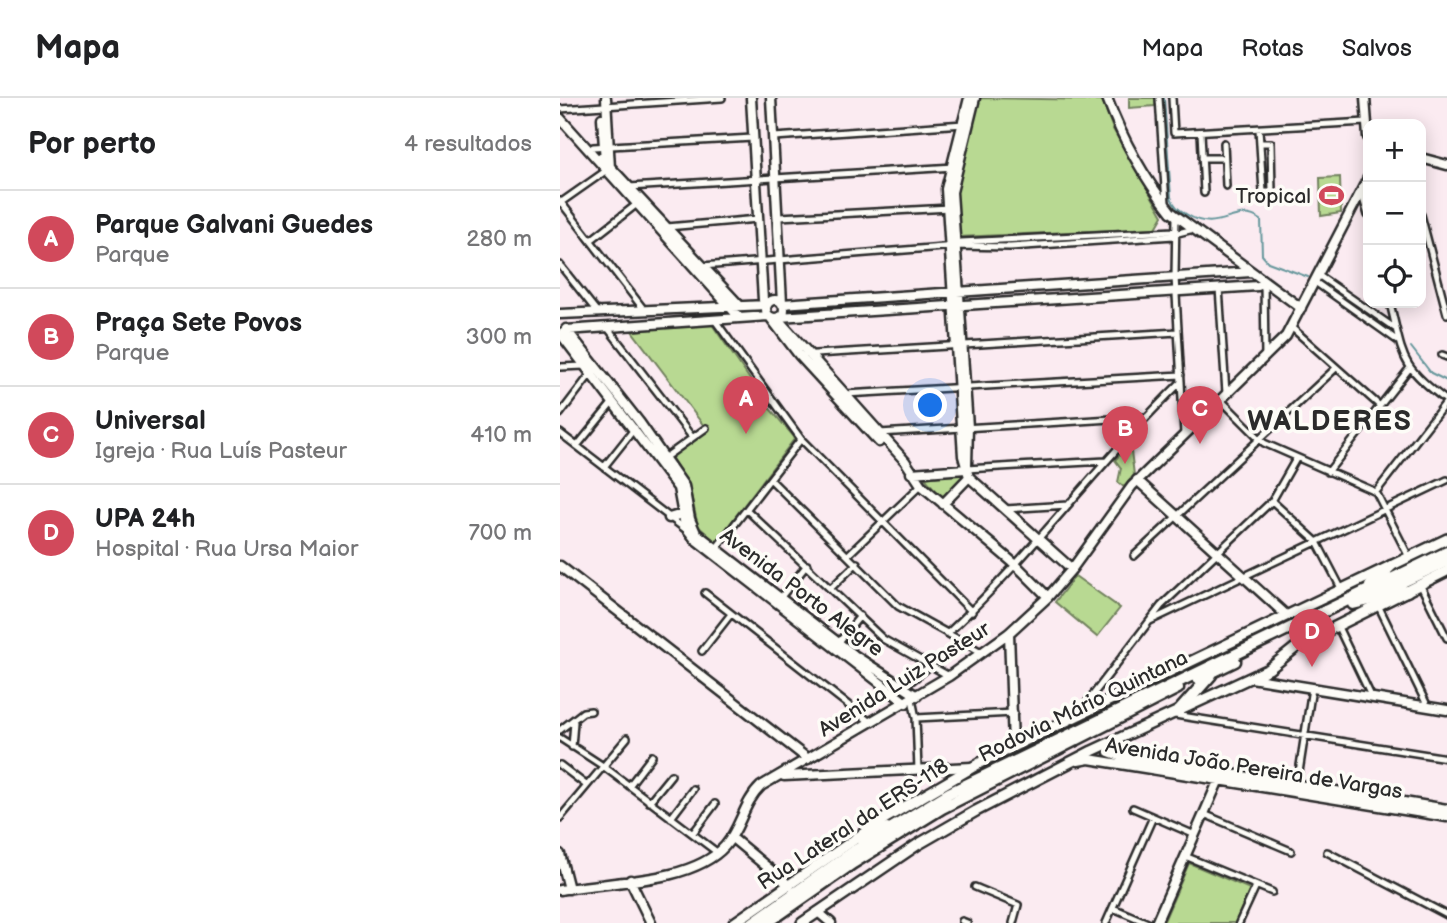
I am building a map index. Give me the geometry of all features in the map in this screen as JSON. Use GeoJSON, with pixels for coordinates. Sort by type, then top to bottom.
{"type":"FeatureCollection","features":[{"type":"Feature","properties":{"kind":"highway","name":"Rodovia Mário Quintana"},"geometry":{"type":"LineString","coordinates":[[752,923],[894,826],[999,767],[1447,552]]}},
{"type":"Feature","properties":{"kind":"highway","name":"Rodovia Mário Quintana"},"geometry":{"type":"LineString","coordinates":[[767,923],[853,863],[948,805],[1216,670],[1447,561]]}},
{"type":"Feature","properties":{"kind":"highway"},"geometry":{"type":"LineString","coordinates":[[1362,594],[1391,566]]}},
{"type":"Feature","properties":{"kind":"highway"},"geometry":{"type":"LineString","coordinates":[[1353,604],[1408,590]]}},
{"type":"Feature","properties":{"kind":"highway"},"geometry":{"type":"LineString","coordinates":[[1179,711],[1216,670]]}},
{"type":"Feature","properties":{"kind":"highway"},"geometry":{"type":"LineString","coordinates":[[856,838],[894,826]]}},
{"type":"Feature","properties":{"kind":"main road","name":"Rua Lateral da ERS-118"},"geometry":{"type":"LineString","coordinates":[[734,923],[856,838],[1017,741],[1076,718],[1090,705],[1447,539]]}},
{"type":"Feature","properties":{"kind":"main road"},"geometry":{"type":"LineString","coordinates":[[802,923],[916,845],[1113,741],[1269,669],[1299,645],[1447,570]]}},
{"type":"Feature","properties":{"kind":"street"},"geometry":{"type":"LineString","coordinates":[[560,110],[604,102],[722,98]]}},
{"type":"Feature","properties":{"kind":"street"},"geometry":{"type":"LineString","coordinates":[[751,98],[763,300],[773,317],[803,355],[921,485],[1016,565],[1048,597]]}},
{"type":"Feature","properties":{"kind":"street"},"geometry":{"type":"LineString","coordinates":[[771,98],[783,311],[773,317]]}},
{"type":"Feature","properties":{"kind":"street"},"geometry":{"type":"LineString","coordinates":[[969,98],[953,168],[950,208],[968,473],[1072,569]]}},
{"type":"Feature","properties":{"kind":"street"},"geometry":{"type":"LineString","coordinates":[[964,124],[975,98]]}},
{"type":"Feature","properties":{"kind":"street"},"geometry":{"type":"LineString","coordinates":[[1107,98],[1116,121],[1154,191],[1176,216],[1301,308]]}},
{"type":"Feature","properties":{"kind":"street"},"geometry":{"type":"LineString","coordinates":[[1159,98],[1166,205]]}},
{"type":"Feature","properties":{"kind":"street"},"geometry":{"type":"LineString","coordinates":[[1172,98],[1174,133],[1363,122]]}},
{"type":"Feature","properties":{"kind":"street"},"geometry":{"type":"LineString","coordinates":[[1365,98],[1366,119]]}},
{"type":"Feature","properties":{"kind":"street"},"geometry":{"type":"LineString","coordinates":[[604,102],[607,146],[605,167],[560,203],[645,311]]}},
{"type":"Feature","properties":{"kind":"street"},"geometry":{"type":"LineString","coordinates":[[560,110],[593,147],[605,167],[629,187],[664,229],[740,306]]}},
{"type":"Feature","properties":{"kind":"street"},"geometry":{"type":"LineString","coordinates":[[560,118],[637,204],[664,229],[758,219]]}},
{"type":"Feature","properties":{"kind":"street"},"geometry":{"type":"LineString","coordinates":[[774,137],[964,124]]}},
{"type":"Feature","properties":{"kind":"street"},"geometry":{"type":"LineString","coordinates":[[1259,129],[1263,192],[1272,192],[1270,143],[1261,143]]}},
{"type":"Feature","properties":{"kind":"street"},"geometry":{"type":"LineString","coordinates":[[1201,131],[1204,193]]}},
{"type":"Feature","properties":{"kind":"street"},"geometry":{"type":"LineString","coordinates":[[593,147],[753,138]]}},
{"type":"Feature","properties":{"kind":"street"},"geometry":{"type":"LineString","coordinates":[[1224,143],[1226,186]]}},
{"type":"Feature","properties":{"kind":"street"},"geometry":{"type":"LineString","coordinates":[[1202,158],[1224,158]]}},
{"type":"Feature","properties":{"kind":"street"},"geometry":{"type":"LineString","coordinates":[[1426,159],[1447,164]]}},
{"type":"Feature","properties":{"kind":"street"},"geometry":{"type":"LineString","coordinates":[[629,187],[953,168]]}},
{"type":"Feature","properties":{"kind":"street","name":"Avenida Luiz Pasteur"},"geometry":{"type":"LineString","coordinates":[[718,853],[731,836],[750,797],[765,784],[949,676],[1009,633],[1048,597],[1138,480],[1265,358],[1292,327],[1366,182]]}},
{"type":"Feature","properties":{"kind":"street"},"geometry":{"type":"LineString","coordinates":[[1361,191],[1363,198]]}},
{"type":"Feature","properties":{"kind":"street"},"geometry":{"type":"LineString","coordinates":[[591,240],[637,204]]}},
{"type":"Feature","properties":{"kind":"street"},"geometry":{"type":"LineString","coordinates":[[779,217],[950,208]]}},
{"type":"Feature","properties":{"kind":"street"},"geometry":{"type":"LineString","coordinates":[[1176,216],[1175,277],[1184,434]]}},
{"type":"Feature","properties":{"kind":"street"},"geometry":{"type":"LineString","coordinates":[[699,266],[952,246],[1010,247],[1174,234],[1194,229]]}},
{"type":"Feature","properties":{"kind":"street"},"geometry":{"type":"LineString","coordinates":[[1426,234],[1447,314]]}},
{"type":"Feature","properties":{"kind":"street"},"geometry":{"type":"LineString","coordinates":[[560,265],[598,313]]}},
{"type":"Feature","properties":{"kind":"street"},"geometry":{"type":"LineString","coordinates":[[699,266],[738,316]]}},
{"type":"Feature","properties":{"kind":"street"},"geometry":{"type":"LineString","coordinates":[[560,314],[740,306],[767,304],[775,300],[782,303],[1251,272]]}},
{"type":"Feature","properties":{"kind":"street"},"geometry":{"type":"LineString","coordinates":[[1317,278],[1399,341]]}},
{"type":"Feature","properties":{"kind":"street"},"geometry":{"type":"LineString","coordinates":[[564,330],[738,316],[773,317],[1258,286],[1264,282]]}},
{"type":"Feature","properties":{"kind":"street"},"geometry":{"type":"LineString","coordinates":[[1264,282],[1265,358]]}},
{"type":"Feature","properties":{"kind":"street"},"geometry":{"type":"LineString","coordinates":[[1219,288],[1224,398],[1259,440],[1296,459],[1376,492],[1409,558]]}},
{"type":"Feature","properties":{"kind":"street"},"geometry":{"type":"LineString","coordinates":[[1358,308],[1396,329]]}},
{"type":"Feature","properties":{"kind":"street"},"geometry":{"type":"LineString","coordinates":[[1376,492],[1447,401],[1409,369],[1391,308]]}},
{"type":"Feature","properties":{"kind":"street","name":"Avenida Porto Alegre"},"geometry":{"type":"LineString","coordinates":[[560,314],[567,318],[564,330],[687,491],[691,530]]}},
{"type":"Feature","properties":{"kind":"street"},"geometry":{"type":"LineString","coordinates":[[713,319],[801,439],[972,612]]}},
{"type":"Feature","properties":{"kind":"street"},"geometry":{"type":"LineString","coordinates":[[607,327],[692,437]]}},
{"type":"Feature","properties":{"kind":"street"},"geometry":{"type":"LineString","coordinates":[[1292,327],[1380,406]]}},
{"type":"Feature","properties":{"kind":"street"},"geometry":{"type":"LineString","coordinates":[[803,355],[1178,332]]}},
{"type":"Feature","properties":{"kind":"street"},"geometry":{"type":"LineString","coordinates":[[803,355],[843,394],[874,433]]}},
{"type":"Feature","properties":{"kind":"street"},"geometry":{"type":"LineString","coordinates":[[560,367],[592,368]]}},
{"type":"Feature","properties":{"kind":"street"},"geometry":{"type":"LineString","coordinates":[[560,414],[592,368]]}},
{"type":"Feature","properties":{"kind":"street","name":"Avenida Porto Alegre"},"geometry":{"type":"LineString","coordinates":[[592,368],[612,402],[637,426]]}},
{"type":"Feature","properties":{"kind":"street"},"geometry":{"type":"LineString","coordinates":[[1134,556],[1336,368]]}},
{"type":"Feature","properties":{"kind":"street"},"geometry":{"type":"LineString","coordinates":[[1328,472],[1409,369]]}},
{"type":"Feature","properties":{"kind":"street"},"geometry":{"type":"LineString","coordinates":[[843,394],[1181,378]]}},
{"type":"Feature","properties":{"kind":"street"},"geometry":{"type":"LineString","coordinates":[[948,634],[1016,565],[1181,378]]}},
{"type":"Feature","properties":{"kind":"street"},"geometry":{"type":"LineString","coordinates":[[577,446],[612,402]]}},
{"type":"Feature","properties":{"kind":"street"},"geometry":{"type":"LineString","coordinates":[[874,433],[1145,417]]}},
{"type":"Feature","properties":{"kind":"street"},"geometry":{"type":"LineString","coordinates":[[604,467],[637,426]]}},
{"type":"Feature","properties":{"kind":"street"},"geometry":{"type":"LineString","coordinates":[[662,459],[706,428]]}},
{"type":"Feature","properties":{"kind":"street"},"geometry":{"type":"LineString","coordinates":[[560,433],[669,518],[691,530]]}},
{"type":"Feature","properties":{"kind":"street"},"geometry":{"type":"LineString","coordinates":[[714,551],[748,511],[801,439]]}},
{"type":"Feature","properties":{"kind":"street","name":"Avenida Porto Alegre"},"geometry":{"type":"LineString","coordinates":[[662,459],[678,488],[682,510],[691,530],[714,551],[852,658],[912,699]]}},
{"type":"Feature","properties":{"kind":"street"},"geometry":{"type":"LineString","coordinates":[[1090,705],[1147,622],[1217,551],[1272,502],[1296,459]]}},
{"type":"Feature","properties":{"kind":"street"},"geometry":{"type":"LineString","coordinates":[[912,472],[968,473],[1106,461]]}},
{"type":"Feature","properties":{"kind":"street"},"geometry":{"type":"LineString","coordinates":[[943,504],[968,473]]}},
{"type":"Feature","properties":{"kind":"street"},"geometry":{"type":"LineString","coordinates":[[771,480],[849,554],[898,606],[983,653]]}},
{"type":"Feature","properties":{"kind":"street"},"geometry":{"type":"LineString","coordinates":[[1138,480],[1285,614]]}},
{"type":"Feature","properties":{"kind":"street"},"geometry":{"type":"LineString","coordinates":[[1147,622],[1169,614],[1384,508],[1447,480]]}},
{"type":"Feature","properties":{"kind":"street"},"geometry":{"type":"LineString","coordinates":[[849,554],[921,485]]}},
{"type":"Feature","properties":{"kind":"street"},"geometry":{"type":"LineString","coordinates":[[1272,502],[1317,542],[1342,590]]}},
{"type":"Feature","properties":{"kind":"street"},"geometry":{"type":"LineString","coordinates":[[1005,509],[1068,505]]}},
{"type":"Feature","properties":{"kind":"street"},"geometry":{"type":"LineString","coordinates":[[669,518],[678,516],[682,510]]}},
{"type":"Feature","properties":{"kind":"street"},"geometry":{"type":"LineString","coordinates":[[748,511],[883,639],[949,676]]}},
{"type":"Feature","properties":{"kind":"street"},"geometry":{"type":"LineString","coordinates":[[831,588],[857,563]]}},
{"type":"Feature","properties":{"kind":"street"},"geometry":{"type":"LineString","coordinates":[[781,597],[807,565]]}},
{"type":"Feature","properties":{"kind":"street"},"geometry":{"type":"LineString","coordinates":[[560,566],[808,759]]}},
{"type":"Feature","properties":{"kind":"street"},"geometry":{"type":"LineString","coordinates":[[1420,584],[1447,638]]}},
{"type":"Feature","properties":{"kind":"street","name":"Avenida Porto Alegre"},"geometry":{"type":"LineString","coordinates":[[765,589],[781,597],[809,623],[839,642],[852,658],[904,687],[912,699]]}},
{"type":"Feature","properties":{"kind":"street"},"geometry":{"type":"LineString","coordinates":[[705,593],[870,722]]}},
{"type":"Feature","properties":{"kind":"street"},"geometry":{"type":"LineString","coordinates":[[1378,605],[1428,707]]}},
{"type":"Feature","properties":{"kind":"street"},"geometry":{"type":"LineString","coordinates":[[1161,607],[1169,614]]}},
{"type":"Feature","properties":{"kind":"street"},"geometry":{"type":"LineString","coordinates":[[702,651],[731,614]]}},
{"type":"Feature","properties":{"kind":"street"},"geometry":{"type":"LineString","coordinates":[[839,642],[860,616]]}},
{"type":"Feature","properties":{"kind":"street"},"geometry":{"type":"LineString","coordinates":[[1336,625],[1372,698]]}},
{"type":"Feature","properties":{"kind":"street"},"geometry":{"type":"LineString","coordinates":[[1009,633],[1017,741]]}},
{"type":"Feature","properties":{"kind":"street"},"geometry":{"type":"LineString","coordinates":[[904,687],[931,665]]}},
{"type":"Feature","properties":{"kind":"street"},"geometry":{"type":"LineString","coordinates":[[1269,669],[1270,680]]}},
{"type":"Feature","properties":{"kind":"street"},"geometry":{"type":"LineString","coordinates":[[1251,678],[1447,710]]}},
{"type":"Feature","properties":{"kind":"street"},"geometry":{"type":"LineString","coordinates":[[1296,788],[1312,688]]}},
{"type":"Feature","properties":{"kind":"street"},"geometry":{"type":"LineString","coordinates":[[912,699],[916,718],[918,770]]}},
{"type":"Feature","properties":{"kind":"street"},"geometry":{"type":"LineString","coordinates":[[1193,704],[1196,716]]}},
{"type":"Feature","properties":{"kind":"street"},"geometry":{"type":"LineString","coordinates":[[560,730],[574,722],[583,712],[591,711]]}},
{"type":"Feature","properties":{"kind":"street"},"geometry":{"type":"LineString","coordinates":[[916,718],[1014,713]]}},
{"type":"Feature","properties":{"kind":"street"},"geometry":{"type":"LineString","coordinates":[[1168,716],[1196,716],[1447,758]]}},
{"type":"Feature","properties":{"kind":"street"},"geometry":{"type":"LineString","coordinates":[[572,747],[574,722]]}},
{"type":"Feature","properties":{"kind":"street"},"geometry":{"type":"LineString","coordinates":[[560,738],[603,766],[718,853],[690,870],[562,888],[560,854]]}},
{"type":"Feature","properties":{"kind":"street"},"geometry":{"type":"LineString","coordinates":[[560,818],[627,738]]}},
{"type":"Feature","properties":{"kind":"street","name":"Avenida João Pereira de Vargas"},"geometry":{"type":"LineString","coordinates":[[1108,757],[1113,741]]}},
{"type":"Feature","properties":{"kind":"street"},"geometry":{"type":"LineString","coordinates":[[629,786],[652,756]]}},
{"type":"Feature","properties":{"kind":"street","name":"Avenida João Pereira de Vargas"},"geometry":{"type":"LineString","coordinates":[[1056,770],[1083,759],[1108,757],[1377,801],[1422,809],[1447,817]]}},
{"type":"Feature","properties":{"kind":"street"},"geometry":{"type":"LineString","coordinates":[[560,765],[586,785]]}},
{"type":"Feature","properties":{"kind":"street"},"geometry":{"type":"LineString","coordinates":[[781,776],[972,767]]}},
{"type":"Feature","properties":{"kind":"street"},"geometry":{"type":"LineString","coordinates":[[951,768],[953,778]]}},
{"type":"Feature","properties":{"kind":"street"},"geometry":{"type":"LineString","coordinates":[[649,802],[671,775]]}},
{"type":"Feature","properties":{"kind":"street"},"geometry":{"type":"LineString","coordinates":[[1156,923],[1221,776]]}},
{"type":"Feature","properties":{"kind":"street"},"geometry":{"type":"LineString","coordinates":[[671,818],[693,789]]}},
{"type":"Feature","properties":{"kind":"street"},"geometry":{"type":"LineString","coordinates":[[693,833],[715,804]]}},
{"type":"Feature","properties":{"kind":"street"},"geometry":{"type":"LineString","coordinates":[[1133,808],[1195,835]]}},
{"type":"Feature","properties":{"kind":"street","name":"Avenida João Pereira de Vargas"},"geometry":{"type":"LineString","coordinates":[[1422,809],[1447,809]]}},
{"type":"Feature","properties":{"kind":"street"},"geometry":{"type":"LineString","coordinates":[[1204,814],[1291,851]]}},
{"type":"Feature","properties":{"kind":"street"},"geometry":{"type":"LineString","coordinates":[[1106,923],[1153,817]]}},
{"type":"Feature","properties":{"kind":"street"},"geometry":{"type":"LineString","coordinates":[[731,836],[789,886]]}},
{"type":"Feature","properties":{"kind":"street"},"geometry":{"type":"LineString","coordinates":[[1327,852],[1447,915]]}},
{"type":"Feature","properties":{"kind":"street"},"geometry":{"type":"LineString","coordinates":[[1185,856],[1272,892]]}},
{"type":"Feature","properties":{"kind":"street"},"geometry":{"type":"LineString","coordinates":[[630,880],[650,923]]}},
{"type":"Feature","properties":{"kind":"street"},"geometry":{"type":"LineString","coordinates":[[1239,923],[1256,886]]}},
{"type":"Feature","properties":{"kind":"street"},"geometry":{"type":"LineString","coordinates":[[975,887],[1018,905],[1013,923]]}},
{"type":"Feature","properties":{"kind":"street"},"geometry":{"type":"LineString","coordinates":[[1113,908],[1149,923]]}},
{"type":"Feature","properties":{"kind":"street"},"geometry":{"type":"LineString","coordinates":[[818,912],[831,923]]}},
{"type":"Feature","properties":{"kind":"green space"},"geometry":{"type":"Polygon","coordinates":[[[980,98],[1102,100],[1113,129],[1163,216],[1156,228],[958,237],[956,185],[980,98]]]}},
{"type":"Feature","properties":{"kind":"green space"},"geometry":{"type":"Polygon","coordinates":[[[1129,98],[1155,98],[1155,106],[1129,108],[1129,98]]]}},
{"type":"Feature","properties":{"kind":"green space","name":"Tropical"},"geometry":{"type":"Polygon","coordinates":[[[1340,177],[1341,213],[1321,216],[1320,178],[1340,177]]]}},
{"type":"Feature","properties":{"kind":"green space"},"geometry":{"type":"Polygon","coordinates":[[[711,323],[771,410],[795,438],[716,542],[698,526],[689,486],[671,457],[707,430],[632,331],[711,323]]]}},
{"type":"Feature","properties":{"kind":"green space"},"geometry":{"type":"Polygon","coordinates":[[[1130,443],[1134,475],[1124,487],[1118,482],[1121,468],[1115,460],[1130,443]]]}},
{"type":"Feature","properties":{"kind":"green space"},"geometry":{"type":"Polygon","coordinates":[[[962,473],[964,478],[944,500],[925,478],[962,473]]]}},
{"type":"Feature","properties":{"kind":"green space"},"geometry":{"type":"Polygon","coordinates":[[[1075,576],[1120,608],[1097,637],[1055,602],[1075,576]]]}},
{"type":"Feature","properties":{"kind":"green space"},"geometry":{"type":"Polygon","coordinates":[[[1189,863],[1250,889],[1235,923],[1163,923],[1189,863]]]}},
{"type":"Feature","properties":{"kind":"waterway"},"geometry":{"type":"LineString","coordinates":[[1164,98],[1171,197],[1175,205],[1186,214],[1208,222],[1252,215],[1261,220],[1262,255],[1268,262],[1308,277]]}},
{"type":"Feature","properties":{"kind":"waterway"},"geometry":{"type":"LineString","coordinates":[[1411,347],[1431,373],[1447,381]]}},
{"type":"Feature","properties":{"kind":"place","name":"Tropical"},"geometry":{"type":"Point","coordinates":[1331,196]}},
{"type":"Feature","properties":{"kind":"place","name":"Parque Galvani Guedes"},"geometry":{"type":"Point","coordinates":[746,434]}},
{"type":"Feature","properties":{"kind":"place","name":"Universal"},"geometry":{"type":"Point","coordinates":[1200,444]}},
{"type":"Feature","properties":{"kind":"place","name":"Praça Sete Povos"},"geometry":{"type":"Point","coordinates":[1125,464]}},
{"type":"Feature","properties":{"kind":"place","name":"UPA 24h"},"geometry":{"type":"Point","coordinates":[1312,667]}},
{"type":"Feature","properties":{"kind":"district","name":"WALDERES"},"geometry":{"type":"Point","coordinates":[1330,420]}}]}
